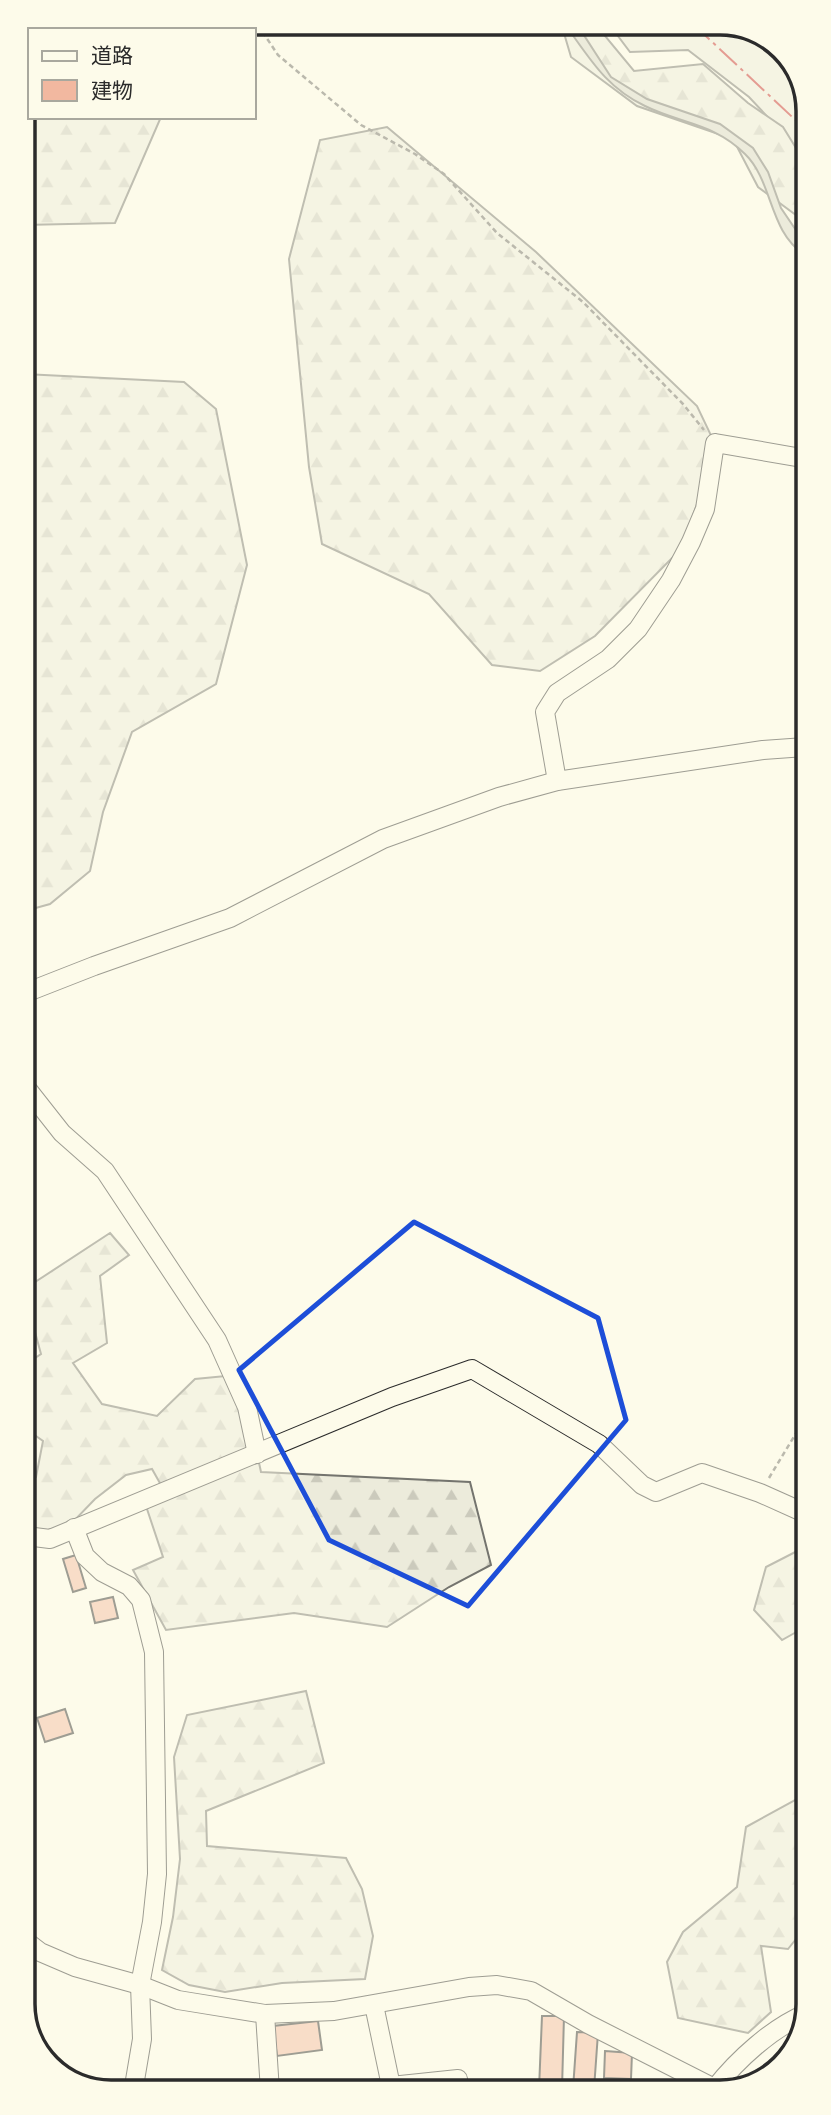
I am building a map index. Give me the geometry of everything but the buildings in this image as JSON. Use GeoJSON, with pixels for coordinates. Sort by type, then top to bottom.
{"type":"FeatureCollection","features":[{"type":"Feature","properties":{"kind":"street"},"geometry":{"type":"LineString","coordinates":[[557,782],[545,712],[557,693],[608,659],[638,629],[671,580],[705,509],[715,443],[796,457]]}},
{"type":"Feature","properties":{"kind":"street"},"geometry":{"type":"LineString","coordinates":[[35,989],[94,965],[230,918],[383,839],[499,797],[557,782],[763,750],[796,748]]}},
{"type":"Feature","properties":{"kind":"street"},"geometry":{"type":"LineString","coordinates":[[35,1099],[62,1133],[105,1171],[217,1340],[247,1407],[257,1454]]}},
{"type":"Feature","properties":{"kind":"street"},"geometry":{"type":"LineString","coordinates":[[35,1537],[50,1539],[391,1397],[472,1369],[599,1444],[642,1485],[656,1492],[702,1473],[760,1493],[796,1509]]}},
{"type":"Feature","properties":{"kind":"street"},"geometry":{"type":"LineString","coordinates":[[74,1528],[85,1556],[102,1572],[129,1586],[141,1600],[154,1652],[157,1874],[152,1922],[140,1985],[142,2039],[135,2080]]}},
{"type":"Feature","properties":{"kind":"street"},"geometry":{"type":"LineString","coordinates":[[35,1948],[75,1967],[140,1985],[178,2000],[265,2014],[334,2011],[469,1987],[497,1985],[531,1991],[699,2080]]}},
{"type":"Feature","properties":{"kind":"street"},"geometry":{"type":"LineString","coordinates":[[374,2005],[390,2080]]}},
{"type":"Feature","properties":{"kind":"street"},"geometry":{"type":"LineString","coordinates":[[265,2014],[269,2080]]}},
{"type":"Feature","properties":{"kind":"street"},"geometry":{"type":"LineString","coordinates":[[722,2080],[756,2047],[794,2019]]}},
{"type":"Feature","properties":{"kind":"street"},"geometry":{"type":"LineString","coordinates":[[448,2080],[458,2079]]}},
{"type":"Feature","properties":{"kind":"path"},"geometry":{"type":"LineString","coordinates":[[265,35],[278,55],[360,125],[415,153],[444,174],[497,233],[583,302],[684,404],[715,443]]}},
{"type":"Feature","properties":{"kind":"path"},"geometry":{"type":"LineString","coordinates":[[760,1493],[796,1433]]}},
{"type":"Feature","properties":{"kind":"highlighted area"},"geometry":{"type":"Polygon","coordinates":[[[414,1222],[598,1318],[626,1420],[468,1606],[329,1540],[239,1370],[414,1222]]]}},
{"type":"Feature","properties":{"kind":"green space"},"geometry":{"type":"Polygon","coordinates":[[[565,35],[606,35],[634,71],[703,64],[748,103],[783,127],[796,148],[796,215],[758,187],[733,139],[637,106],[571,57],[565,35]]]}},
{"type":"Feature","properties":{"kind":"green space"},"geometry":{"type":"Polygon","coordinates":[[[725,35],[758,45],[774,57],[792,87],[796,111],[796,147],[749,97],[688,50],[630,52],[618,36],[725,35]]]}},
{"type":"Feature","properties":{"kind":"green space"},"geometry":{"type":"Polygon","coordinates":[[[35,119],[160,119],[115,223],[35,225],[35,119]]]}},
{"type":"Feature","properties":{"kind":"green space"},"geometry":{"type":"Polygon","coordinates":[[[387,127],[536,252],[697,406],[717,448],[681,549],[595,636],[540,671],[492,665],[429,594],[322,544],[309,467],[289,259],[320,140],[387,127]]]}},
{"type":"Feature","properties":{"kind":"green space"},"geometry":{"type":"Polygon","coordinates":[[[35,375],[184,382],[216,409],[247,565],[216,684],[132,732],[103,812],[90,871],[50,904],[35,908],[35,375]]]}},
{"type":"Feature","properties":{"kind":"green space"},"geometry":{"type":"Polygon","coordinates":[[[110,1233],[129,1255],[100,1276],[107,1343],[73,1363],[102,1404],[157,1416],[195,1379],[236,1375],[247,1407],[261,1472],[470,1482],[491,1565],[449,1587],[387,1627],[294,1613],[166,1630],[133,1570],[163,1557],[143,1497],[161,1485],[152,1469],[126,1475],[95,1499],[71,1524],[35,1543],[35,1478],[43,1441],[35,1435],[35,1358],[41,1354],[35,1332],[35,1282],[110,1233]]]}},
{"type":"Feature","properties":{"kind":"green space"},"geometry":{"type":"Polygon","coordinates":[[[796,1552],[796,1632],[782,1640],[754,1610],[766,1567],[796,1552]]]}},
{"type":"Feature","properties":{"kind":"green space"},"geometry":{"type":"Polygon","coordinates":[[[306,1691],[324,1763],[206,1811],[207,1846],[346,1858],[362,1889],[373,1936],[365,1979],[282,1983],[225,1992],[189,1985],[162,1970],[173,1917],[180,1859],[174,1757],[187,1715],[306,1691]]]}},
{"type":"Feature","properties":{"kind":"green space"},"geometry":{"type":"Polygon","coordinates":[[[796,1800],[796,1939],[788,1949],[761,1946],[771,2012],[748,2033],[678,2018],[667,1962],[683,1932],[737,1887],[746,1827],[796,1800]]]}},
{"type":"Feature","properties":{"kind":"shaded area"},"geometry":{"type":"Polygon","coordinates":[[[573,35],[584,35],[611,77],[647,99],[720,124],[753,148],[768,172],[781,208],[796,230],[796,247],[784,233],[761,178],[745,154],[709,130],[658,112],[631,98],[608,80],[573,35]]]}},
{"type":"Feature","properties":{"kind":"power"},"geometry":{"type":"LineString","coordinates":[[705,35],[796,120]]}}]}
